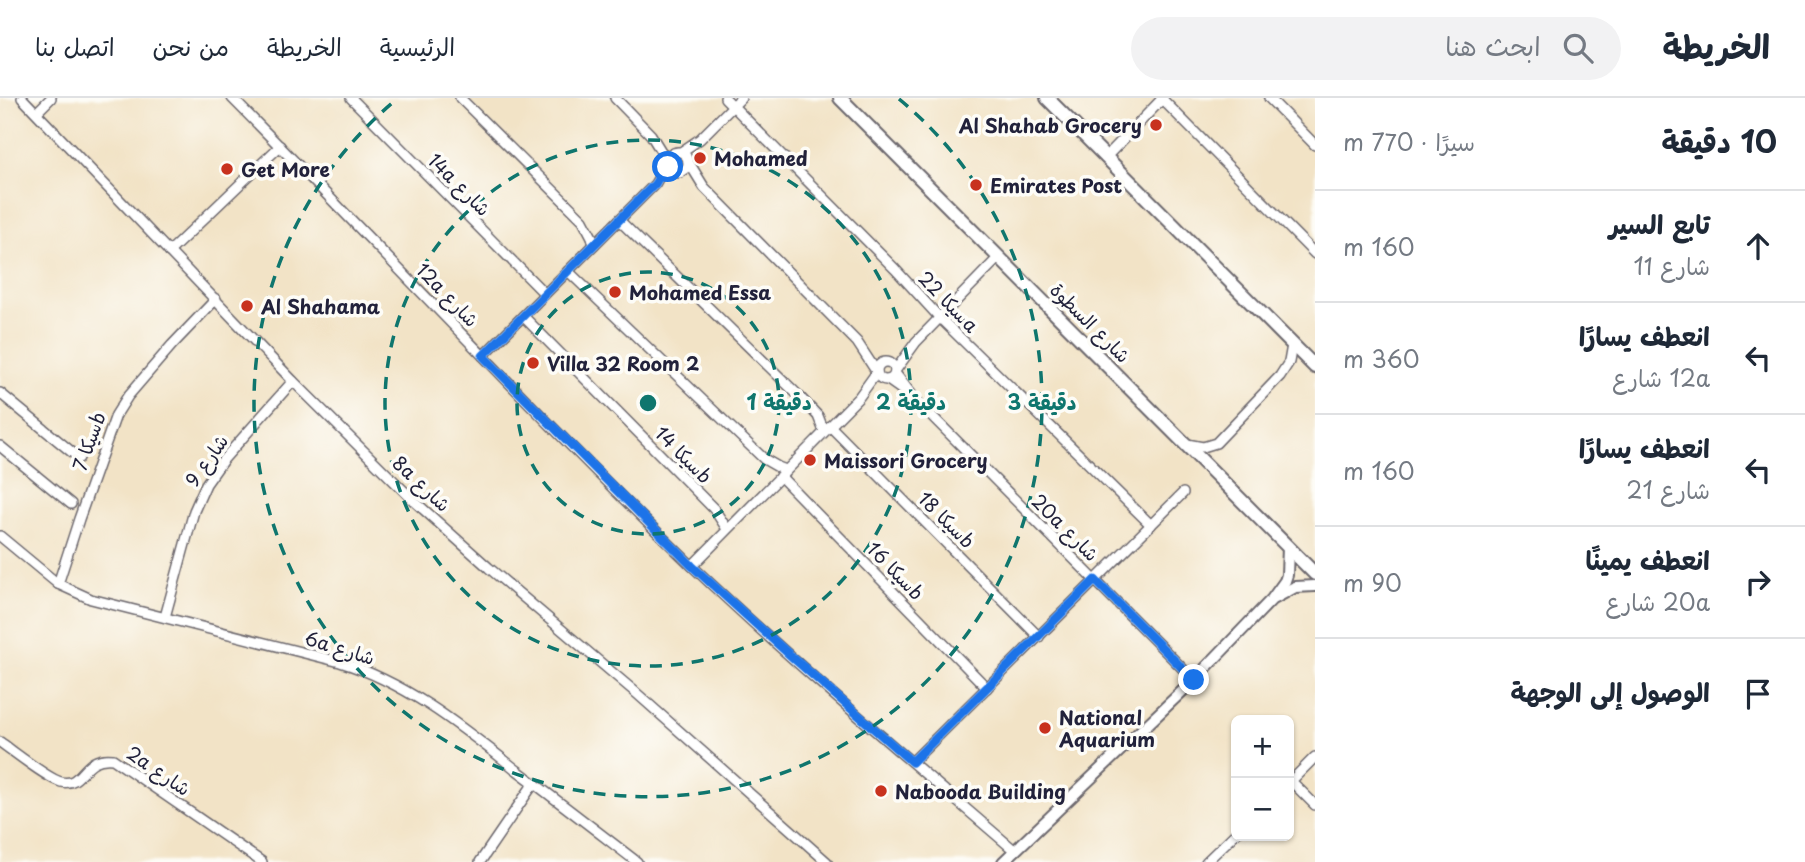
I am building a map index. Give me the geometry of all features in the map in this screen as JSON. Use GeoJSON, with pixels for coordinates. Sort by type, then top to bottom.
{"type":"FeatureCollection","features":[{"type":"Feature","properties":{"kind":"main road","name":"شارع السطوة"},"geometry":{"type":"LineString","coordinates":[[840,98],[1315,574]]}},
{"type":"Feature","properties":{"kind":"main road"},"geometry":{"type":"LineString","coordinates":[[1047,98],[1315,366]]}},
{"type":"Feature","properties":{"kind":"street","name":"8a شارع"},"geometry":{"type":"LineString","coordinates":[[22,98],[376,464],[453,536],[827,862]]}},
{"type":"Feature","properties":{"kind":"street"},"geometry":{"type":"LineString","coordinates":[[37,112],[51,98]]}},
{"type":"Feature","properties":{"kind":"street","name":"12a شارع"},"geometry":{"type":"LineString","coordinates":[[232,98],[692,566],[1014,850]]}},
{"type":"Feature","properties":{"kind":"street","name":"14a شارع"},"geometry":{"type":"LineString","coordinates":[[351,98],[545,294]]}},
{"type":"Feature","properties":{"kind":"street"},"geometry":{"type":"LineString","coordinates":[[460,98],[583,220],[594,245]]}},
{"type":"Feature","properties":{"kind":"street"},"geometry":{"type":"LineString","coordinates":[[615,98],[651,135],[684,156],[704,187],[857,342],[880,378],[891,376]]}},
{"type":"Feature","properties":{"kind":"street","name":"سيكا 22a"},"geometry":{"type":"LineString","coordinates":[[725,98],[939,317],[1151,525]]}},
{"type":"Feature","properties":{"kind":"street"},"geometry":{"type":"LineString","coordinates":[[684,156],[741,98]]}},
{"type":"Feature","properties":{"kind":"street"},"geometry":{"type":"LineString","coordinates":[[1105,158],[1162,98],[1315,254]]}},
{"type":"Feature","properties":{"kind":"street"},"geometry":{"type":"LineString","coordinates":[[1269,98],[1315,145]]}},
{"type":"Feature","properties":{"kind":"street"},"geometry":{"type":"LineString","coordinates":[[651,135],[670,169],[704,187]]}},
{"type":"Feature","properties":{"kind":"street"},"geometry":{"type":"LineString","coordinates":[[169,251],[281,146]]}},
{"type":"Feature","properties":{"kind":"street"},"geometry":{"type":"LineString","coordinates":[[483,356],[655,184],[673,153],[684,156]]}},
{"type":"Feature","properties":{"kind":"street"},"geometry":{"type":"LineString","coordinates":[[655,184],[687,168],[684,156]]}},
{"type":"Feature","properties":{"kind":"street","name":"سيكا 18b"},"geometry":{"type":"LineString","coordinates":[[619,220],[1039,637]]}},
{"type":"Feature","properties":{"kind":"street"},"geometry":{"type":"LineString","coordinates":[[859,397],[891,376],[916,342],[999,257]]}},
{"type":"Feature","properties":{"kind":"street","name":"سيكا 16b"},"geometry":{"type":"LineString","coordinates":[[568,271],[764,459],[778,467],[987,688]]}},
{"type":"Feature","properties":{"kind":"street","name":"سيكا 7b"},"geometry":{"type":"LineString","coordinates":[[58,583],[121,405],[216,299]]}},
{"type":"Feature","properties":{"kind":"street","name":"سيكا 14b"},"geometry":{"type":"LineString","coordinates":[[523,316],[720,515],[727,529]]}},
{"type":"Feature","properties":{"kind":"street"},"geometry":{"type":"LineString","coordinates":[[857,342],[893,365],[891,376]]}},
{"type":"Feature","properties":{"kind":"street"},"geometry":{"type":"LineString","coordinates":[[692,566],[859,397],[880,363],[916,342]]}},
{"type":"Feature","properties":{"kind":"street"},"geometry":{"type":"LineString","coordinates":[[1185,444],[1203,447],[1216,443],[1280,376],[1289,362],[1292,345]]}},
{"type":"Feature","properties":{"kind":"street","name":"20a شارع"},"geometry":{"type":"LineString","coordinates":[[891,376],[1194,680]]}},
{"type":"Feature","properties":{"kind":"street","name":"شارع 9"},"geometry":{"type":"LineString","coordinates":[[165,617],[194,511],[206,484],[223,460],[293,381]]}},
{"type":"Feature","properties":{"kind":"street"},"geometry":{"type":"LineString","coordinates":[[0,393],[79,458]]}},
{"type":"Feature","properties":{"kind":"street"},"geometry":{"type":"LineString","coordinates":[[0,446],[71,504]]}},
{"type":"Feature","properties":{"kind":"street"},"geometry":{"type":"LineString","coordinates":[[912,762],[1183,493]]}},
{"type":"Feature","properties":{"kind":"street","name":"6a شارع"},"geometry":{"type":"LineString","coordinates":[[0,536],[58,583],[91,599],[340,662],[378,676],[450,719],[637,862]]}},
{"type":"Feature","properties":{"kind":"street"},"geometry":{"type":"LineString","coordinates":[[1003,862],[1194,680],[1272,599],[1287,575],[1288,547]]}},
{"type":"Feature","properties":{"kind":"street"},"geometry":{"type":"LineString","coordinates":[[1272,599],[1295,587],[1315,586]]}},
{"type":"Feature","properties":{"kind":"street","name":"2a شارع"},"geometry":{"type":"LineString","coordinates":[[0,742],[62,782],[78,778],[89,764],[97,760],[113,759],[261,862]]}},
{"type":"Feature","properties":{"kind":"street"},"geometry":{"type":"LineString","coordinates":[[1294,778],[1315,757]]}},
{"type":"Feature","properties":{"kind":"street"},"geometry":{"type":"LineString","coordinates":[[480,862],[534,783]]}},
{"type":"Feature","properties":{"kind":"street"},"geometry":{"type":"LineString","coordinates":[[1294,786],[1315,805]]}},
{"type":"Feature","properties":{"kind":"street"},"geometry":{"type":"LineString","coordinates":[[1206,862],[1231,838]]}},
{"type":"Feature","properties":{"kind":"place","name":"Al Shahab Grocery"},"geometry":{"type":"Point","coordinates":[1156,125]}},
{"type":"Feature","properties":{"kind":"place","name":"Mohamed"},"geometry":{"type":"Point","coordinates":[700,158]}},
{"type":"Feature","properties":{"kind":"place","name":"Get More"},"geometry":{"type":"Point","coordinates":[227,169]}},
{"type":"Feature","properties":{"kind":"place","name":"Emirates Post"},"geometry":{"type":"Point","coordinates":[976,185]}},
{"type":"Feature","properties":{"kind":"place","name":"Mohamed Essa"},"geometry":{"type":"Point","coordinates":[615,292]}},
{"type":"Feature","properties":{"kind":"place","name":"Al Shahama"},"geometry":{"type":"Point","coordinates":[247,306]}},
{"type":"Feature","properties":{"kind":"place","name":"Villa 32 Room 2"},"geometry":{"type":"Point","coordinates":[533,363]}},
{"type":"Feature","properties":{"kind":"place","name":"Maissori Grocery"},"geometry":{"type":"Point","coordinates":[810,460]}},
{"type":"Feature","properties":{"kind":"place","name":"National Aquarium"},"geometry":{"type":"Point","coordinates":[1045,728]}},
{"type":"Feature","properties":{"kind":"place","name":"Nabooda Building"},"geometry":{"type":"Point","coordinates":[881,791]}},
{"type":"Feature","properties":{"kind":"route"},"geometry":{"type":"LineString","coordinates":[[668,167],[667,163],[655,184],[483,356],[692,566],[912,762],[1095,580],[1194,680]]}}]}
